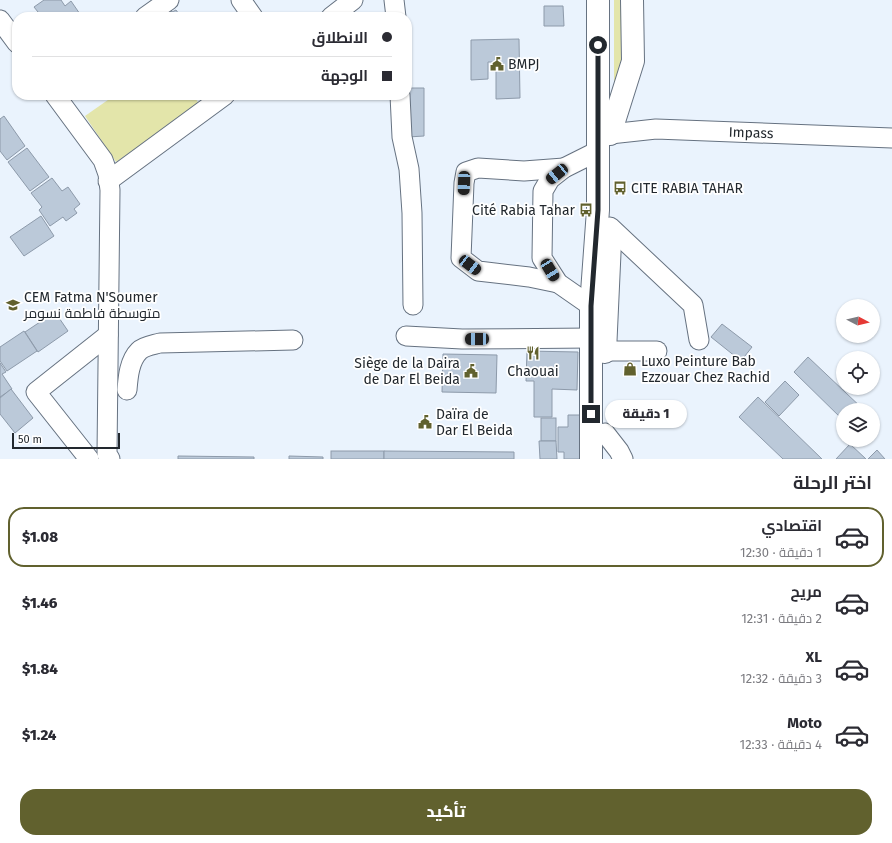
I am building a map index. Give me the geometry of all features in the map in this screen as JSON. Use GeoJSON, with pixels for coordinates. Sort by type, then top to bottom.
{"type":"FeatureCollection","features":[{"type":"Feature","properties":{"kind":"highway"},"geometry":{"type":"LineString","coordinates":[[598,0],[598,210],[591,306],[599,344],[605,433],[605,459]]}},
{"type":"Feature","properties":{"kind":"highway"},"geometry":{"type":"LineString","coordinates":[[591,459],[599,344],[610,257],[609,0]]}},
{"type":"Feature","properties":{"kind":"highway"},"geometry":{"type":"LineString","coordinates":[[610,134],[633,61],[632,0]]}},
{"type":"Feature","properties":{"kind":"street"},"geometry":{"type":"LineString","coordinates":[[152,12],[169,0]]}},
{"type":"Feature","properties":{"kind":"street"},"geometry":{"type":"LineString","coordinates":[[241,0],[249,12]]}},
{"type":"Feature","properties":{"kind":"street"},"geometry":{"type":"LineString","coordinates":[[337,12],[353,0]]}},
{"type":"Feature","properties":{"kind":"street"},"geometry":{"type":"LineString","coordinates":[[394,0],[395,12]]}},
{"type":"Feature","properties":{"kind":"street"},"geometry":{"type":"LineString","coordinates":[[0,20],[12,36]]}},
{"type":"Feature","properties":{"kind":"street"},"geometry":{"type":"LineString","coordinates":[[59,100],[103,160],[108,174],[110,190],[106,457]]}},
{"type":"Feature","properties":{"kind":"street"},"geometry":{"type":"LineString","coordinates":[[108,181],[218,100]]}},
{"type":"Feature","properties":{"kind":"street"},"geometry":{"type":"LineString","coordinates":[[400,100],[402,137],[409,169],[411,198],[413,304]]}},
{"type":"Feature","properties":{"kind":"street","name":"Impass"},"geometry":{"type":"LineString","coordinates":[[610,134],[656,129],[892,138]]}},
{"type":"Feature","properties":{"kind":"street"},"geometry":{"type":"LineString","coordinates":[[558,283],[542,258],[543,191],[550,179],[564,168],[598,151]]}},
{"type":"Feature","properties":{"kind":"street"},"geometry":{"type":"LineString","coordinates":[[564,168],[524,171],[478,168],[466,172],[464,183],[461,258],[478,271],[529,276],[558,283],[591,306]]}},
{"type":"Feature","properties":{"kind":"street"},"geometry":{"type":"LineString","coordinates":[[610,227],[693,305],[699,340]]}},
{"type":"Feature","properties":{"kind":"street"},"geometry":{"type":"LineString","coordinates":[[89,459],[36,392],[108,335]]}},
{"type":"Feature","properties":{"kind":"street"},"geometry":{"type":"LineString","coordinates":[[406,336],[599,344],[657,351]]}},
{"type":"Feature","properties":{"kind":"street"},"geometry":{"type":"LineString","coordinates":[[127,390],[128,374],[133,360],[139,351],[149,346],[160,344],[293,340]]}},
{"type":"Feature","properties":{"kind":"street"},"geometry":{"type":"LineString","coordinates":[[605,433],[619,451],[622,459]]}},
{"type":"Feature","properties":{"kind":"green space"},"geometry":{"type":"Polygon","coordinates":[[[614,0],[629,0],[629,53],[614,105],[614,0]]]}},
{"type":"Feature","properties":{"kind":"green space"},"geometry":{"type":"Polygon","coordinates":[[[108,100],[196,100],[200,105],[116,162],[85,116],[108,100]]]}},
{"type":"Feature","properties":{"kind":"building"},"geometry":{"type":"Polygon","coordinates":[[[44,0],[61,0],[65,6],[71,1],[79,12],[38,12],[34,7],[44,0]]]}},
{"type":"Feature","properties":{"kind":"building"},"geometry":{"type":"Polygon","coordinates":[[[168,6],[172,12],[160,12],[168,6]]]}},
{"type":"Feature","properties":{"kind":"building"},"geometry":{"type":"Polygon","coordinates":[[[544,6],[563,6],[564,26],[544,26],[544,6]]]}},
{"type":"Feature","properties":{"kind":"building"},"geometry":{"type":"Polygon","coordinates":[[[519,39],[520,98],[496,99],[496,62],[488,62],[488,79],[471,80],[471,40],[519,39]]]}},
{"type":"Feature","properties":{"kind":"building"},"geometry":{"type":"Polygon","coordinates":[[[412,88],[424,88],[424,136],[408,137],[408,100],[412,100],[412,88]]]}},
{"type":"Feature","properties":{"kind":"building"},"geometry":{"type":"Polygon","coordinates":[[[4,116],[25,146],[7,160],[0,151],[0,119],[4,116]]]}},
{"type":"Feature","properties":{"kind":"building"},"geometry":{"type":"Polygon","coordinates":[[[27,148],[49,177],[30,191],[8,162],[27,148]]]}},
{"type":"Feature","properties":{"kind":"building"},"geometry":{"type":"Polygon","coordinates":[[[52,178],[62,191],[68,187],[80,204],[74,209],[77,213],[66,221],[63,217],[50,226],[39,210],[42,207],[31,193],[52,178]]]}},
{"type":"Feature","properties":{"kind":"building"},"geometry":{"type":"Polygon","coordinates":[[[41,216],[54,236],[24,256],[10,237],[41,216]]]}},
{"type":"Feature","properties":{"kind":"building"},"geometry":{"type":"Polygon","coordinates":[[[55,312],[68,331],[38,352],[25,332],[55,312]]]}},
{"type":"Feature","properties":{"kind":"building"},"geometry":{"type":"Polygon","coordinates":[[[722,324],[752,347],[741,361],[711,337],[722,324]]]}},
{"type":"Feature","properties":{"kind":"building"},"geometry":{"type":"Polygon","coordinates":[[[24,331],[37,351],[7,371],[0,361],[0,347],[24,331]]]}},
{"type":"Feature","properties":{"kind":"building"},"geometry":{"type":"Polygon","coordinates":[[[527,351],[578,352],[577,390],[552,389],[552,417],[534,417],[534,381],[526,381],[527,351]]]}},
{"type":"Feature","properties":{"kind":"building"},"geometry":{"type":"Polygon","coordinates":[[[443,354],[497,355],[496,393],[442,392],[443,354]]]}},
{"type":"Feature","properties":{"kind":"building"},"geometry":{"type":"Polygon","coordinates":[[[808,357],[836,384],[836,395],[848,395],[857,403],[836,403],[836,413],[794,372],[808,357]]]}},
{"type":"Feature","properties":{"kind":"building"},"geometry":{"type":"Polygon","coordinates":[[[0,363],[6,372],[2,374],[12,389],[0,397],[0,363]]]}},
{"type":"Feature","properties":{"kind":"building"},"geometry":{"type":"Polygon","coordinates":[[[785,381],[799,395],[779,416],[765,402],[785,381]]]}},
{"type":"Feature","properties":{"kind":"building"},"geometry":{"type":"Polygon","coordinates":[[[11,389],[33,418],[15,433],[0,414],[0,398],[11,389]]]}},
{"type":"Feature","properties":{"kind":"building"},"geometry":{"type":"Polygon","coordinates":[[[758,397],[822,459],[783,459],[739,417],[758,397]]]}},
{"type":"Feature","properties":{"kind":"building"},"geometry":{"type":"Polygon","coordinates":[[[568,415],[584,415],[584,459],[564,459],[564,452],[558,452],[558,427],[568,427],[568,415]]]}},
{"type":"Feature","properties":{"kind":"building"},"geometry":{"type":"Polygon","coordinates":[[[541,418],[556,418],[556,441],[541,441],[541,418]]]}},
{"type":"Feature","properties":{"kind":"building"},"geometry":{"type":"Polygon","coordinates":[[[539,441],[556,441],[557,459],[540,459],[539,441]]]}},
{"type":"Feature","properties":{"kind":"building"},"geometry":{"type":"Polygon","coordinates":[[[847,447],[853,447],[866,459],[836,459],[847,447]]]}},
{"type":"Feature","properties":{"kind":"building"},"geometry":{"type":"Polygon","coordinates":[[[877,450],[885,459],[868,459],[877,450]]]}},
{"type":"Feature","properties":{"kind":"building"},"geometry":{"type":"Polygon","coordinates":[[[331,451],[384,451],[384,459],[331,459],[331,451]]]}},
{"type":"Feature","properties":{"kind":"building"},"geometry":{"type":"Polygon","coordinates":[[[384,451],[514,452],[514,459],[384,459],[384,451]]]}},
{"type":"Feature","properties":{"kind":"building"},"geometry":{"type":"Polygon","coordinates":[[[178,456],[254,457],[254,459],[178,459],[178,456]]]}},
{"type":"Feature","properties":{"kind":"building"},"geometry":{"type":"Polygon","coordinates":[[[289,456],[323,457],[323,459],[289,459],[289,456]]]}},
{"type":"Feature","properties":{"kind":"place","name":"BMPJ"},"geometry":{"type":"Point","coordinates":[497,64]}},
{"type":"Feature","properties":{"kind":"place","name":"CITE RABIA TAHAR"},"geometry":{"type":"Point","coordinates":[620,188]}},
{"type":"Feature","properties":{"kind":"place","name":"Cité Rabia Tahar"},"geometry":{"type":"Point","coordinates":[586,210]}},
{"type":"Feature","properties":{"kind":"place","name":"CEM Fatma N'Soumer متوسطة فاطمة نسومر"},"geometry":{"type":"Point","coordinates":[13,305]}},
{"type":"Feature","properties":{"kind":"place","name":"Chaouai"},"geometry":{"type":"Point","coordinates":[533,353]}},
{"type":"Feature","properties":{"kind":"place","name":"Luxo Peinture Bab Ezzouar Chez Rachid"},"geometry":{"type":"Point","coordinates":[630,369]}},
{"type":"Feature","properties":{"kind":"place","name":"Siège de la Daira de Dar El Beida"},"geometry":{"type":"Point","coordinates":[471,371]}},
{"type":"Feature","properties":{"kind":"place","name":"Daïra de Dar El Beida"},"geometry":{"type":"Point","coordinates":[425,422]}},
{"type":"Feature","properties":{"kind":"route"},"geometry":{"type":"LineString","coordinates":[[591,414],[591,306],[598,210],[598,45]]}}]}
